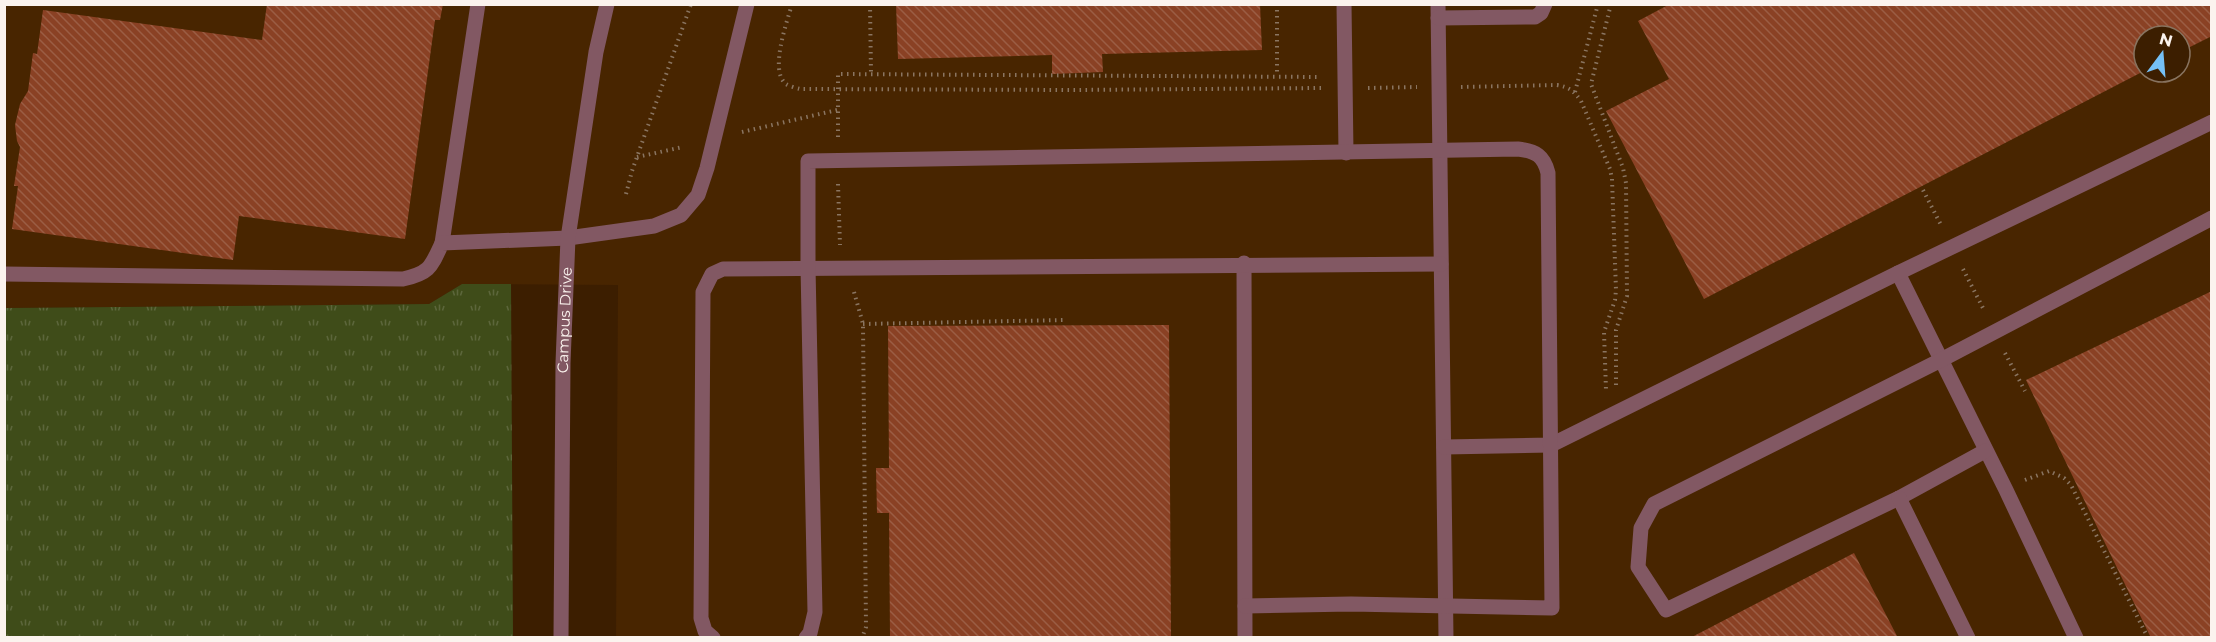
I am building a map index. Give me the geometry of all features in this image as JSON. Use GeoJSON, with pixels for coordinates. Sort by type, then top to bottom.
{"type":"FeatureCollection","features":[{"type":"Feature","properties":{"kind":"street"},"geometry":{"type":"LineString","coordinates":[[4,274],[403,279],[421,275],[431,267],[442,243],[478,4]]}},
{"type":"Feature","properties":{"kind":"street","name":"Campus Drive"},"geometry":{"type":"LineString","coordinates":[[561,638],[564,363],[568,238],[596,52],[607,4]]}},
{"type":"Feature","properties":{"kind":"street"},"geometry":{"type":"LineString","coordinates":[[442,243],[568,238],[654,226],[681,215],[698,195],[707,168],[747,4]]}},
{"type":"Feature","properties":{"kind":"street"},"geometry":{"type":"LineString","coordinates":[[1344,4],[1346,153]]}},
{"type":"Feature","properties":{"kind":"street"},"geometry":{"type":"LineString","coordinates":[[1446,638],[1438,11],[1535,17],[1541,13],[1545,4]]}},
{"type":"Feature","properties":{"kind":"street"},"geometry":{"type":"LineString","coordinates":[[1444,447],[1551,445],[1898,273],[2211,122]]}},
{"type":"Feature","properties":{"kind":"street"},"geometry":{"type":"LineString","coordinates":[[806,638],[810,633],[815,612],[808,161],[1440,150],[1529,150],[1538,154],[1545,161],[1548,173],[1552,608],[1445,604],[1245,606]]}},
{"type":"Feature","properties":{"kind":"street"},"geometry":{"type":"LineString","coordinates":[[1985,451],[1899,498],[1666,610],[1638,567],[1641,528],[1653,504],[1941,360],[2211,219]]}},
{"type":"Feature","properties":{"kind":"street"},"geometry":{"type":"LineString","coordinates":[[1244,264],[1245,638]]}},
{"type":"Feature","properties":{"kind":"street"},"geometry":{"type":"LineString","coordinates":[[713,638],[705,631],[701,618],[703,292],[712,274],[723,269],[808,267],[1441,264]]}},
{"type":"Feature","properties":{"kind":"street"},"geometry":{"type":"LineString","coordinates":[[1898,273],[2006,490],[2076,638]]}},
{"type":"Feature","properties":{"kind":"street"},"geometry":{"type":"LineString","coordinates":[[1899,498],[1968,638]]}},
{"type":"Feature","properties":{"kind":"path"},"geometry":{"type":"LineString","coordinates":[[626,194],[636,158],[691,4]]}},
{"type":"Feature","properties":{"kind":"path"},"geometry":{"type":"LineString","coordinates":[[792,4],[778,63],[779,74],[785,84],[800,89],[1075,90],[1557,85],[1567,87],[1575,92],[1581,101],[1606,159],[1612,179],[1616,290],[1604,332],[1612,415]]}},
{"type":"Feature","properties":{"kind":"path"},"geometry":{"type":"LineString","coordinates":[[870,4],[871,74]]}},
{"type":"Feature","properties":{"kind":"path"},"geometry":{"type":"LineString","coordinates":[[1277,4],[1277,76]]}},
{"type":"Feature","properties":{"kind":"path"},"geometry":{"type":"LineString","coordinates":[[1575,92],[1598,4]]}},
{"type":"Feature","properties":{"kind":"path"},"geometry":{"type":"LineString","coordinates":[[1611,4],[1591,84],[1623,168],[1626,183],[1627,296],[1616,330],[1612,415]]}},
{"type":"Feature","properties":{"kind":"path"},"geometry":{"type":"LineString","coordinates":[[837,89],[838,74],[1319,76]]}},
{"type":"Feature","properties":{"kind":"path"},"geometry":{"type":"LineString","coordinates":[[742,132],[838,110]]}},
{"type":"Feature","properties":{"kind":"path"},"geometry":{"type":"LineString","coordinates":[[636,158],[683,147]]}},
{"type":"Feature","properties":{"kind":"path"},"geometry":{"type":"LineString","coordinates":[[837,187],[839,242]]}},
{"type":"Feature","properties":{"kind":"path"},"geometry":{"type":"LineString","coordinates":[[1923,190],[1941,225]]}},
{"type":"Feature","properties":{"kind":"path"},"geometry":{"type":"LineString","coordinates":[[1960,262],[1986,314]]}},
{"type":"Feature","properties":{"kind":"path"},"geometry":{"type":"LineString","coordinates":[[854,291],[863,324],[866,627],[862,638]]}},
{"type":"Feature","properties":{"kind":"path"},"geometry":{"type":"LineString","coordinates":[[863,324],[1064,320]]}},
{"type":"Feature","properties":{"kind":"path"},"geometry":{"type":"LineString","coordinates":[[2005,353],[2025,391]]}},
{"type":"Feature","properties":{"kind":"path"},"geometry":{"type":"LineString","coordinates":[[2006,490],[2042,472],[2049,471],[2064,478],[2071,485],[2148,638]]}},
{"type":"Feature","properties":{"kind":"shaded area"},"geometry":{"type":"Polygon","coordinates":[[[4,5],[2211,5],[2211,637],[616,637],[618,285],[462,284],[429,304],[5,308],[4,5]]]}},
{"type":"Feature","properties":{"kind":"green space"},"geometry":{"type":"Polygon","coordinates":[[[462,284],[511,284],[513,637],[5,637],[5,308],[429,304],[462,284]]]}},
{"type":"Feature","properties":{"kind":"building"},"geometry":{"type":"Polygon","coordinates":[[[267,4],[443,4],[440,20],[435,20],[405,239],[239,216],[233,260],[12,229],[18,186],[14,186],[20,147],[15,125],[20,104],[28,91],[33,53],[37,54],[43,10],[262,40],[267,4]]]}},
{"type":"Feature","properties":{"kind":"building"},"geometry":{"type":"Polygon","coordinates":[[[896,4],[1260,4],[1262,50],[1102,54],[1103,72],[1052,74],[1052,55],[898,59],[896,4]]]}},
{"type":"Feature","properties":{"kind":"building"},"geometry":{"type":"Polygon","coordinates":[[[1670,4],[2212,4],[2212,36],[2192,46],[2192,24],[2132,24],[2132,77],[1704,299],[1606,111],[1669,79],[1638,21],[1670,4]]]}},
{"type":"Feature","properties":{"kind":"building"},"geometry":{"type":"Polygon","coordinates":[[[2212,291],[2212,638],[2151,638],[2026,380],[2212,291]]]}},
{"type":"Feature","properties":{"kind":"building"},"geometry":{"type":"Polygon","coordinates":[[[1169,325],[1171,638],[890,638],[889,513],[877,513],[876,468],[889,468],[888,326],[1169,325]]]}},
{"type":"Feature","properties":{"kind":"building"},"geometry":{"type":"Polygon","coordinates":[[[1854,553],[1898,638],[1690,638],[1854,553]]]}}]}
